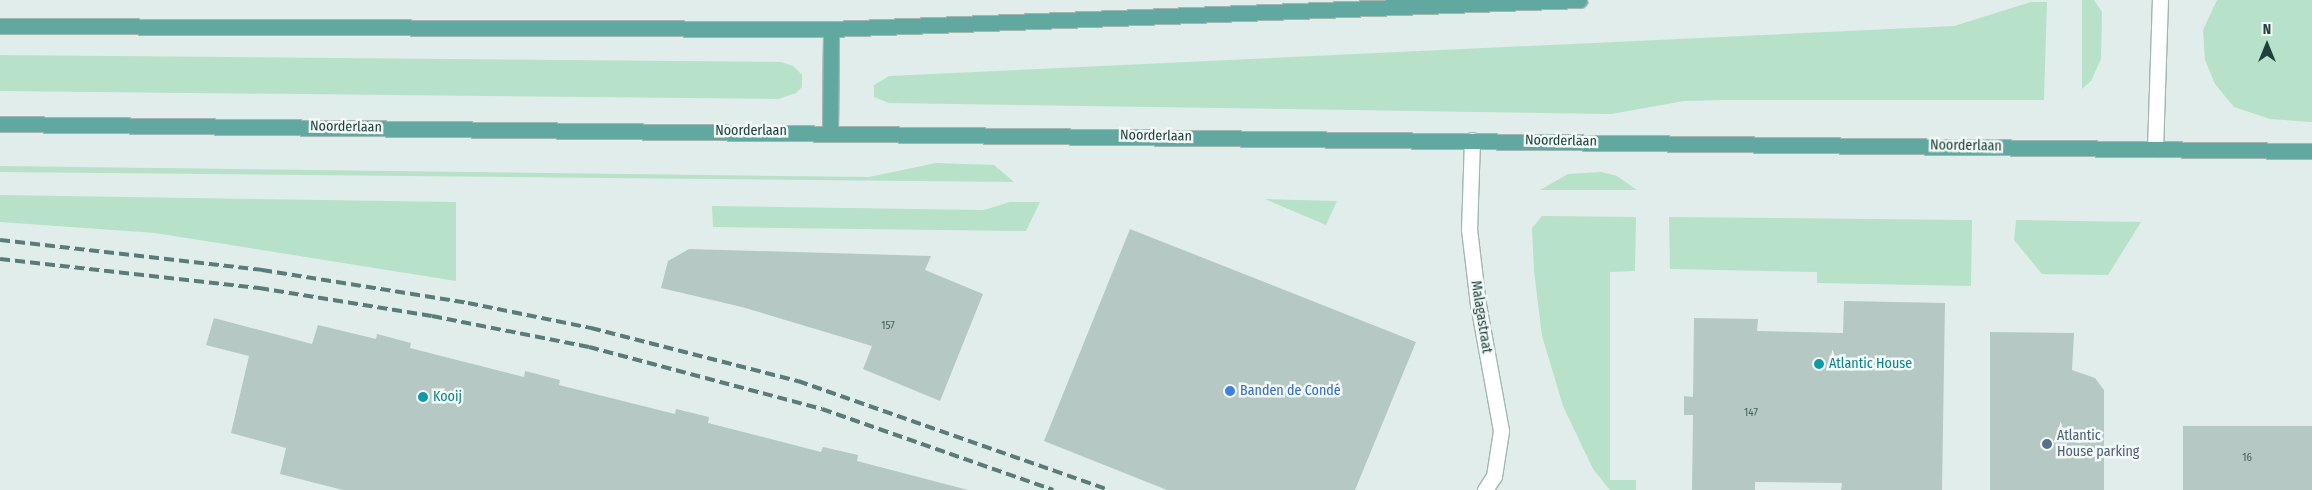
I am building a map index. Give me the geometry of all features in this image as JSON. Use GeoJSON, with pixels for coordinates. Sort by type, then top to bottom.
{"type":"FeatureCollection","features":[{"type":"Feature","properties":{"kind":"main road"},"geometry":{"type":"LineString","coordinates":[[0,26],[831,29],[1579,0]]}},
{"type":"Feature","properties":{"kind":"main road"},"geometry":{"type":"LineString","coordinates":[[830,131],[831,29]]}},
{"type":"Feature","properties":{"kind":"main road","name":"Noorderlaan"},"geometry":{"type":"LineString","coordinates":[[0,124],[830,131],[2312,151]]}},
{"type":"Feature","properties":{"kind":"street"},"geometry":{"type":"LineString","coordinates":[[2155,149],[2160,0]]}},
{"type":"Feature","properties":{"kind":"street","name":"Malagastraat"},"geometry":{"type":"LineString","coordinates":[[1472,140],[1469,229],[1478,304],[1501,431],[1494,476],[1485,490]]}},
{"type":"Feature","properties":{"kind":"green space"},"geometry":{"type":"Polygon","coordinates":[[[2082,0],[2094,0],[2102,12],[2101,59],[2091,81],[2082,89],[2082,0]]]}},
{"type":"Feature","properties":{"kind":"green space"},"geometry":{"type":"Polygon","coordinates":[[[2217,0],[2312,0],[2312,122],[2270,119],[2234,107],[2215,84],[2205,60],[2203,30],[2217,0]]]}},
{"type":"Feature","properties":{"kind":"green space"},"geometry":{"type":"Polygon","coordinates":[[[2031,2],[2047,2],[2044,100],[1684,101],[1611,114],[889,103],[874,97],[874,85],[889,76],[1954,26],[2031,2]]]}},
{"type":"Feature","properties":{"kind":"green space"},"geometry":{"type":"Polygon","coordinates":[[[0,55],[781,62],[793,66],[802,75],[802,87],[796,93],[778,99],[0,91],[0,55]]]}},
{"type":"Feature","properties":{"kind":"green space"},"geometry":{"type":"Polygon","coordinates":[[[936,163],[994,165],[1014,182],[0,172],[0,166],[869,177],[936,163]]]}},
{"type":"Feature","properties":{"kind":"green space"},"geometry":{"type":"Polygon","coordinates":[[[1601,172],[1617,176],[1637,190],[1540,190],[1568,174],[1601,172]]]}},
{"type":"Feature","properties":{"kind":"green space"},"geometry":{"type":"Polygon","coordinates":[[[0,195],[456,202],[456,281],[155,233],[0,222],[0,195]]]}},
{"type":"Feature","properties":{"kind":"green space"},"geometry":{"type":"Polygon","coordinates":[[[1265,199],[1337,201],[1326,225],[1265,199]]]}},
{"type":"Feature","properties":{"kind":"green space"},"geometry":{"type":"Polygon","coordinates":[[[1010,202],[1040,202],[1026,231],[713,227],[712,206],[984,210],[1010,202]]]}},
{"type":"Feature","properties":{"kind":"green space"},"geometry":{"type":"Polygon","coordinates":[[[1542,216],[1636,217],[1635,271],[1610,272],[1610,480],[1636,480],[1636,490],[1610,490],[1593,469],[1563,406],[1542,336],[1534,271],[1532,228],[1542,216]]]}},
{"type":"Feature","properties":{"kind":"green space"},"geometry":{"type":"Polygon","coordinates":[[[1669,217],[1972,220],[1971,286],[1817,283],[1817,272],[1670,269],[1669,217]]]}},
{"type":"Feature","properties":{"kind":"green space"},"geometry":{"type":"Polygon","coordinates":[[[2016,220],[2141,222],[2108,275],[2042,274],[2014,240],[2016,220]]]}},
{"type":"Feature","properties":{"kind":"building","name":"Banden de Condé"},"geometry":{"type":"Polygon","coordinates":[[[1130,229],[1416,342],[1355,490],[1167,490],[1044,441],[1130,229]]]}},
{"type":"Feature","properties":{"kind":"building"},"geometry":{"type":"Polygon","coordinates":[[[689,249],[931,256],[925,270],[983,294],[940,401],[863,369],[872,346],[742,307],[661,288],[668,261],[689,249]]]}},
{"type":"Feature","properties":{"kind":"building","name":"Atlantic House"},"geometry":{"type":"Polygon","coordinates":[[[1844,301],[1945,303],[1942,490],[1841,490],[1842,483],[1755,482],[1755,490],[1692,490],[1693,415],[1684,415],[1684,396],[1693,397],[1694,318],[1758,319],[1757,331],[1843,333],[1844,301]]]}},
{"type":"Feature","properties":{"kind":"building","name":"Kooij"},"geometry":{"type":"Polygon","coordinates":[[[214,318],[312,344],[318,325],[376,339],[377,334],[411,343],[410,348],[524,377],[525,371],[560,380],[559,385],[675,414],[676,409],[709,417],[708,423],[821,452],[823,447],[858,455],[857,461],[968,490],[343,490],[280,474],[286,448],[231,433],[249,356],[206,345],[214,318]]]}},
{"type":"Feature","properties":{"kind":"building","name":"Atlantic House parking"},"geometry":{"type":"Polygon","coordinates":[[[1990,332],[2074,333],[2072,370],[2095,378],[2104,390],[2104,490],[1990,490],[1990,332]]]}},
{"type":"Feature","properties":{"kind":"building"},"geometry":{"type":"Polygon","coordinates":[[[2183,426],[2312,426],[2312,490],[2183,490],[2183,426]]]}},
{"type":"Feature","properties":{"kind":"railway"},"geometry":{"type":"LineString","coordinates":[[0,240],[262,270],[468,303],[591,328],[798,381],[1109,490]]}},
{"type":"Feature","properties":{"kind":"railway"},"geometry":{"type":"LineString","coordinates":[[0,259],[259,288],[432,316],[589,347],[822,409],[1053,490]]}},
{"type":"Feature","properties":{"kind":"place","name":"Atlantic House"},"geometry":{"type":"Point","coordinates":[1819,364]}},
{"type":"Feature","properties":{"kind":"place","name":"Banden de Condé"},"geometry":{"type":"Point","coordinates":[1230,391]}},
{"type":"Feature","properties":{"kind":"place","name":"Kooij"},"geometry":{"type":"Point","coordinates":[423,397]}},
{"type":"Feature","properties":{"kind":"place","name":"Atlantic House parking"},"geometry":{"type":"Point","coordinates":[2047,444]}}]}
